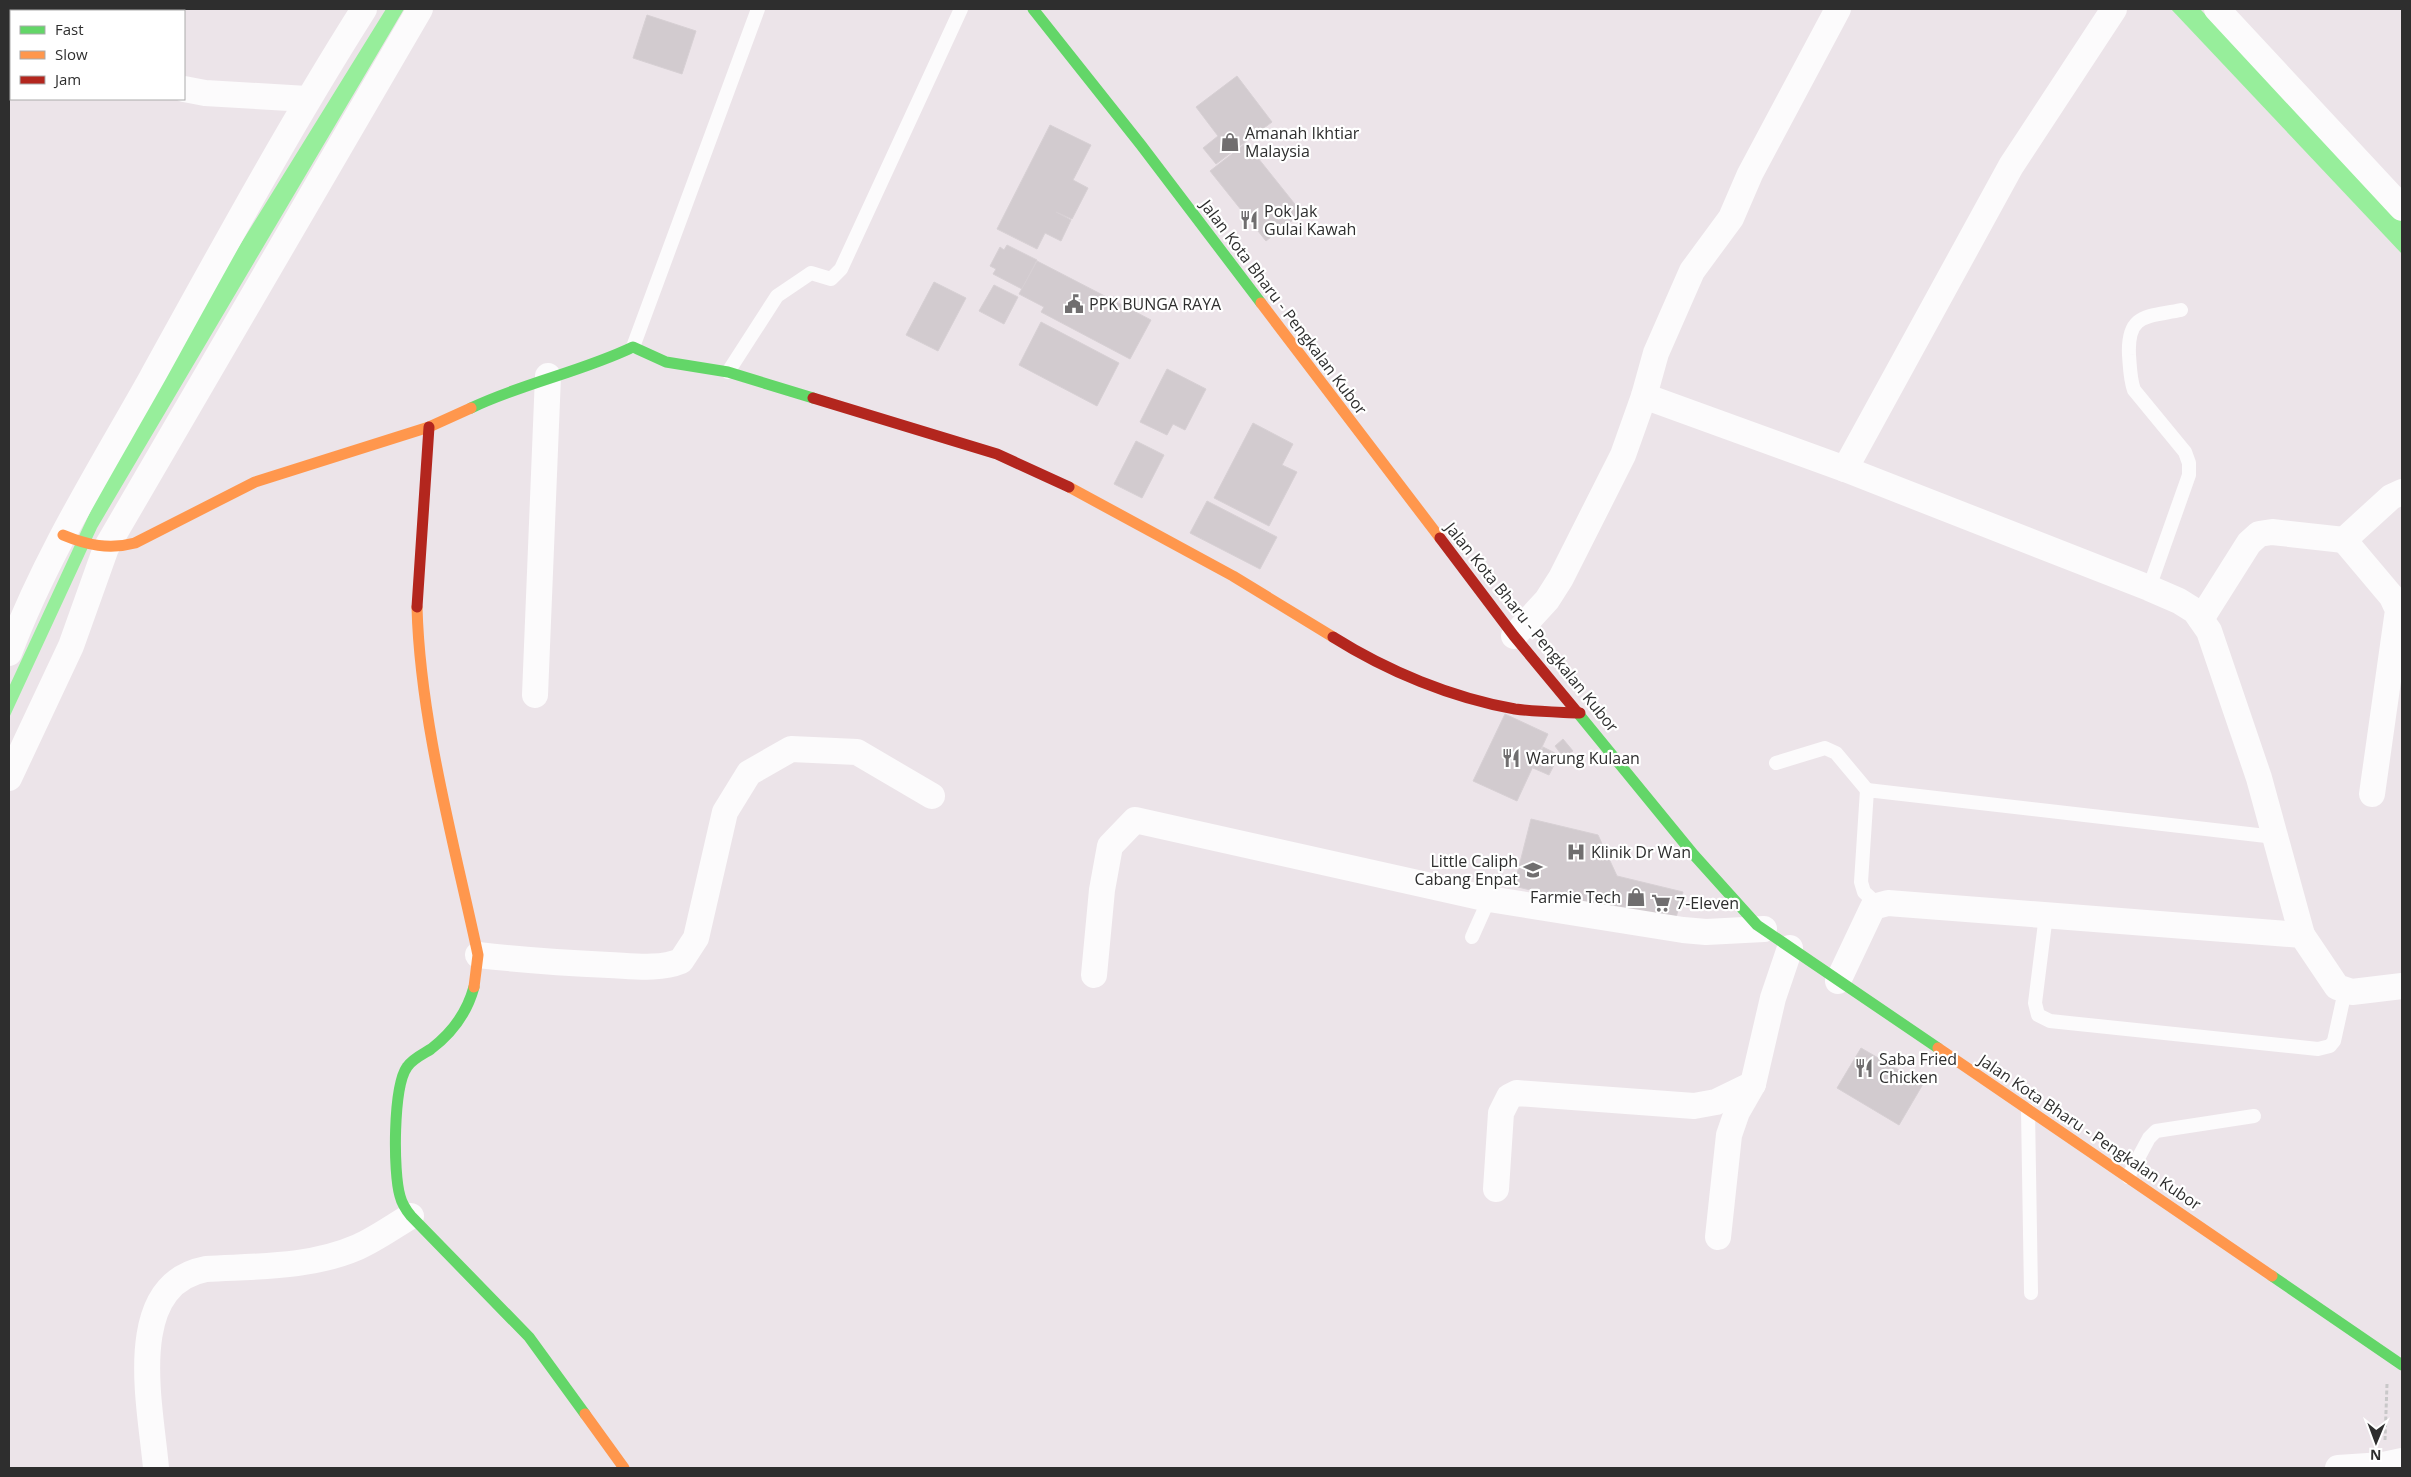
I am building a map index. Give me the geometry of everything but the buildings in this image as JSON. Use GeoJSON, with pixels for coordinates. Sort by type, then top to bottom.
{"type":"FeatureCollection","features":[{"type":"Feature","properties":{"kind":"street"},"geometry":{"type":"LineString","coordinates":[[9,654],[16,616],[68,537],[307,99],[364,9]]}},
{"type":"Feature","properties":{"kind":"street"},"geometry":{"type":"LineString","coordinates":[[9,778],[71,646],[99,547],[420,9]]}},
{"type":"Feature","properties":{"kind":"street","name":"Jalan Kota Bharu - Pengkalan Kubor"},"geometry":{"type":"LineString","coordinates":[[1033,9],[1141,145],[1514,636],[1580,713],[1682,842],[1718,884],[1764,929],[1790,948],[2402,1365]]}},
{"type":"Feature","properties":{"kind":"street"},"geometry":{"type":"LineString","coordinates":[[1514,636],[1546,600],[1561,578],[1623,455],[1644,396],[1656,353],[1692,271],[1731,218],[1750,174],[1838,9]]}},
{"type":"Feature","properties":{"kind":"street"},"geometry":{"type":"LineString","coordinates":[[1845,469],[2012,166],[2114,9]]}},
{"type":"Feature","properties":{"kind":"street"},"geometry":{"type":"LineString","coordinates":[[2217,9],[2402,208]]}},
{"type":"Feature","properties":{"kind":"street"},"geometry":{"type":"LineString","coordinates":[[185,89],[205,93],[307,99]]}},
{"type":"Feature","properties":{"kind":"street"},"geometry":{"type":"LineString","coordinates":[[68,537],[99,547],[122,548],[135,544],[255,482],[428,427],[508,390],[548,376],[608,359],[633,347],[644,356],[695,368],[728,372],[997,454],[1087,496],[1199,558],[1357,652],[1448,691],[1517,709],[1580,713]]}},
{"type":"Feature","properties":{"kind":"street"},"geometry":{"type":"LineString","coordinates":[[535,695],[548,376]]}},
{"type":"Feature","properties":{"kind":"street"},"geometry":{"type":"LineString","coordinates":[[1644,396],[1845,469],[2149,588],[2179,601],[2195,611],[2209,631],[2259,778],[2302,935],[2332,982],[2345,991],[2360,992],[2402,986]]}},
{"type":"Feature","properties":{"kind":"street"},"geometry":{"type":"LineString","coordinates":[[428,427],[417,595],[418,643],[436,760],[478,955],[476,981],[468,1007],[460,1023],[406,1068],[398,1086],[396,1116],[398,1191],[404,1206],[411,1216],[529,1337],[624,1468]]}},
{"type":"Feature","properties":{"kind":"street"},"geometry":{"type":"LineString","coordinates":[[2344,540],[2391,497],[2402,492]]}},
{"type":"Feature","properties":{"kind":"street"},"geometry":{"type":"LineString","coordinates":[[2201,619],[2249,543],[2259,534],[2272,532],[2344,540],[2392,597],[2398,610],[2372,794]]}},
{"type":"Feature","properties":{"kind":"street"},"geometry":{"type":"LineString","coordinates":[[478,955],[556,963],[643,966],[661,966],[681,961],[696,938],[725,812],[748,773],[791,749],[857,752],[932,796]]}},
{"type":"Feature","properties":{"kind":"street"},"geometry":{"type":"LineString","coordinates":[[1094,975],[1102,890],[1110,846],[1135,820],[1489,899],[1683,930],[1706,932],[1764,929]]}},
{"type":"Feature","properties":{"kind":"street"},"geometry":{"type":"LineString","coordinates":[[1838,981],[1870,913],[1877,904],[1888,903],[2046,914],[2302,935]]}},
{"type":"Feature","properties":{"kind":"street"},"geometry":{"type":"LineString","coordinates":[[1718,1237],[1730,1135],[1737,1112],[1753,1084],[1773,998],[1790,948]]}},
{"type":"Feature","properties":{"kind":"street"},"geometry":{"type":"LineString","coordinates":[[1496,1189],[1501,1113],[1503,1104],[1509,1097],[1517,1093],[1694,1106],[1716,1102],[1753,1084]]}},
{"type":"Feature","properties":{"kind":"street"},"geometry":{"type":"LineString","coordinates":[[156,1468],[148,1346],[154,1314],[166,1290],[175,1282],[193,1272],[206,1269],[309,1263],[339,1255],[360,1247],[411,1216]]}},
{"type":"Feature","properties":{"kind":"street"},"geometry":{"type":"LineString","coordinates":[[2338,1468],[2393,1463]]}},
{"type":"Feature","properties":{"kind":"lane"},"geometry":{"type":"LineString","coordinates":[[633,347],[758,9]]}},
{"type":"Feature","properties":{"kind":"lane"},"geometry":{"type":"LineString","coordinates":[[728,372],[777,296],[811,273],[831,279],[841,269],[961,9]]}},
{"type":"Feature","properties":{"kind":"lane"},"geometry":{"type":"LineString","coordinates":[[2149,588],[2188,475],[2190,463],[2184,452],[2134,390],[2131,381],[2129,333],[2139,320],[2181,310]]}},
{"type":"Feature","properties":{"kind":"lane"},"geometry":{"type":"LineString","coordinates":[[1776,763],[1825,748],[1836,753],[1867,790],[2275,837]]}},
{"type":"Feature","properties":{"kind":"lane"},"geometry":{"type":"LineString","coordinates":[[1867,790],[1861,882],[1864,892],[1877,904]]}},
{"type":"Feature","properties":{"kind":"lane"},"geometry":{"type":"LineString","coordinates":[[1472,937],[1489,899]]}},
{"type":"Feature","properties":{"kind":"lane"},"geometry":{"type":"LineString","coordinates":[[2046,914],[2035,1003],[2038,1015],[2050,1021],[2318,1049],[2330,1046],[2334,1041],[2345,991]]}},
{"type":"Feature","properties":{"kind":"lane"},"geometry":{"type":"LineString","coordinates":[[2028,1110],[2031,1293]]}},
{"type":"Feature","properties":{"kind":"lane"},"geometry":{"type":"LineString","coordinates":[[2128,1177],[2149,1138],[2156,1131],[2254,1116]]}},
{"type":"Feature","properties":{"kind":"path"},"geometry":{"type":"LineString","coordinates":[[2388,1354],[2393,1463]]}},
{"type":"Feature","properties":{"kind":"shaded area"},"geometry":{"type":"Polygon","coordinates":[[[386,9],[404,9],[97,528],[9,718],[9,687],[124,439],[178,345],[386,9]]]}},
{"type":"Feature","properties":{"kind":"shaded area"},"geometry":{"type":"Polygon","coordinates":[[[2171,9],[2200,9],[2402,217],[2402,254],[2171,9]]]}},
{"type":"Feature","properties":{"kind":"traffic: fast"},"geometry":{"type":"LineString","coordinates":[[1033,9],[1141,145],[1261,303]]}},
{"type":"Feature","properties":{"kind":"traffic: fast"},"geometry":{"type":"LineString","coordinates":[[471,408],[511,391],[593,364],[633,347],[666,362],[728,372],[813,398]]}},
{"type":"Feature","properties":{"kind":"traffic: fast"},"geometry":{"type":"LineString","coordinates":[[1577,712],[1694,855],[1757,925],[1938,1048]]}},
{"type":"Feature","properties":{"kind":"traffic: fast"},"geometry":{"type":"LineString","coordinates":[[474,987],[458,1022],[446,1036],[412,1062],[402,1077],[397,1110],[395,1150],[400,1196],[404,1207],[411,1216],[529,1337],[585,1414]]}},
{"type":"Feature","properties":{"kind":"traffic: fast"},"geometry":{"type":"LineString","coordinates":[[2272,1276],[2402,1365]]}},
{"type":"Feature","properties":{"kind":"traffic: slow"},"geometry":{"type":"LineString","coordinates":[[1261,303],[1440,538]]}},
{"type":"Feature","properties":{"kind":"traffic: slow"},"geometry":{"type":"LineString","coordinates":[[63,535],[98,545],[116,546],[135,543],[255,482],[429,427],[471,408]]}},
{"type":"Feature","properties":{"kind":"traffic: slow"},"geometry":{"type":"LineString","coordinates":[[1069,487],[1233,576],[1333,637]]}},
{"type":"Feature","properties":{"kind":"traffic: slow"},"geometry":{"type":"LineString","coordinates":[[417,607],[419,650],[431,738],[478,955],[474,987]]}},
{"type":"Feature","properties":{"kind":"traffic: slow"},"geometry":{"type":"LineString","coordinates":[[1938,1048],[2272,1276]]}},
{"type":"Feature","properties":{"kind":"traffic: slow"},"geometry":{"type":"LineString","coordinates":[[585,1414],[624,1468]]}},
{"type":"Feature","properties":{"kind":"traffic: jam"},"geometry":{"type":"LineString","coordinates":[[813,398],[997,454],[1069,487]]}},
{"type":"Feature","properties":{"kind":"traffic: jam"},"geometry":{"type":"LineString","coordinates":[[417,607],[429,427]]}},
{"type":"Feature","properties":{"kind":"traffic: jam"},"geometry":{"type":"LineString","coordinates":[[1440,538],[1514,636],[1577,712]]}},
{"type":"Feature","properties":{"kind":"traffic: jam"},"geometry":{"type":"LineString","coordinates":[[1333,637],[1398,672],[1468,698],[1515,709],[1580,713]]}},
{"type":"Feature","properties":{"kind":"place","name":"Amanah Ikhtiar Malaysia"},"geometry":{"type":"Point","coordinates":[1230,142]}},
{"type":"Feature","properties":{"kind":"place","name":"Pok Jak Gulai Kawah"},"geometry":{"type":"Point","coordinates":[1249,220]}},
{"type":"Feature","properties":{"kind":"place","name":"PPK BUNGA RAYA"},"geometry":{"type":"Point","coordinates":[1074,304]}},
{"type":"Feature","properties":{"kind":"place","name":"Warung Kulaan"},"geometry":{"type":"Point","coordinates":[1511,758]}},
{"type":"Feature","properties":{"kind":"place","name":"Klinik Dr Wan"},"geometry":{"type":"Point","coordinates":[1576,852]}},
{"type":"Feature","properties":{"kind":"place","name":"Little Caliph Cabang Enpat"},"geometry":{"type":"Point","coordinates":[1533,870]}},
{"type":"Feature","properties":{"kind":"place","name":"Farmie Tech"},"geometry":{"type":"Point","coordinates":[1636,897]}},
{"type":"Feature","properties":{"kind":"place","name":"7-Eleven"},"geometry":{"type":"Point","coordinates":[1661,903]}},
{"type":"Feature","properties":{"kind":"place","name":"Saba Fried Chicken"},"geometry":{"type":"Point","coordinates":[1864,1068]}}]}
